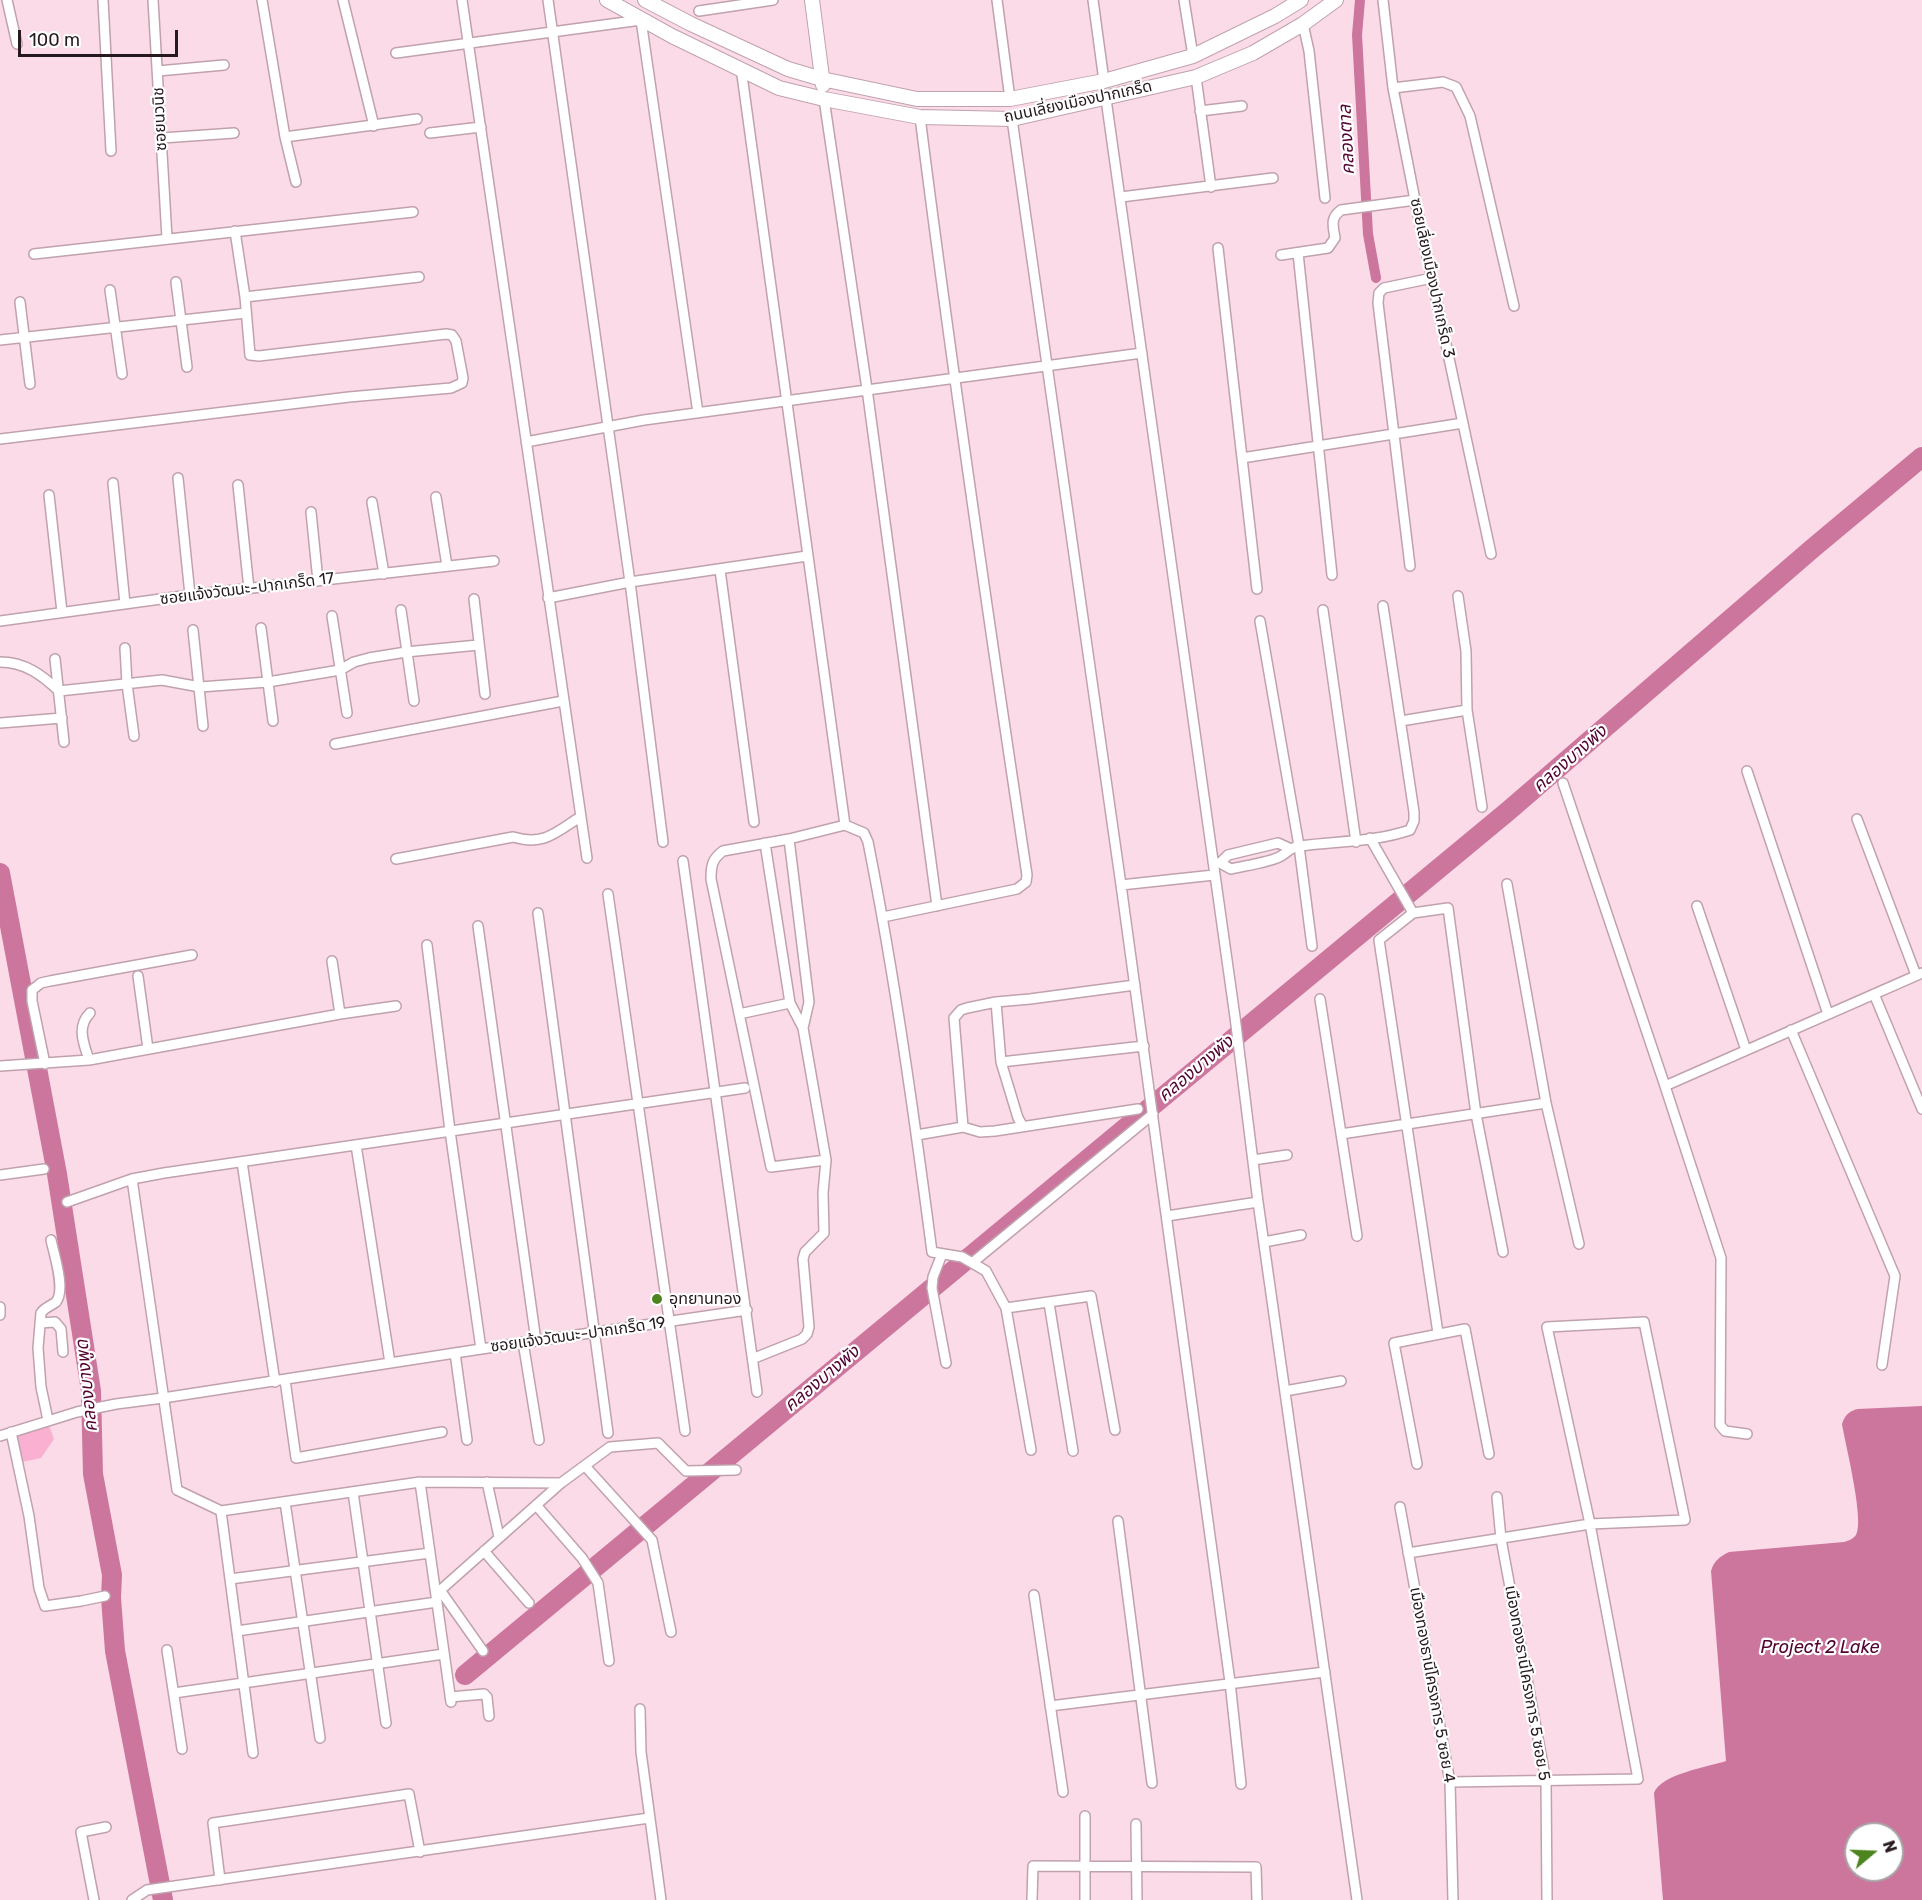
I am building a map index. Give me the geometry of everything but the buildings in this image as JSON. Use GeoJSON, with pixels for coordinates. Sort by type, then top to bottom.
{"type":"FeatureCollection","features":[{"type":"Feature","properties":{"kind":"main road","name":"ถนนเลี่ยงเมืองปากเกร็ด"},"geometry":{"type":"LineString","coordinates":[[607,0],[641,20],[779,88],[920,117],[1012,119],[1196,77],[1253,53],[1303,24],[1336,0]]}},
{"type":"Feature","properties":{"kind":"main road","name":"ถนนเลี่ยงเมืองปากเกร็ด"},"geometry":{"type":"LineString","coordinates":[[645,0],[788,69],[822,79],[917,99],[1010,99],[1104,81],[1193,56],[1275,16],[1301,0]]}},
{"type":"Feature","properties":{"kind":"main road"},"geometry":{"type":"LineString","coordinates":[[812,0],[825,99]]}},
{"type":"Feature","properties":{"kind":"street"},"geometry":{"type":"LineString","coordinates":[[7,0],[17,44]]}},
{"type":"Feature","properties":{"kind":"street"},"geometry":{"type":"LineString","coordinates":[[103,0],[111,151]]}},
{"type":"Feature","properties":{"kind":"street","name":"ซอยนวนิช"},"geometry":{"type":"LineString","coordinates":[[153,0],[167,238]]}},
{"type":"Feature","properties":{"kind":"street"},"geometry":{"type":"LineString","coordinates":[[262,0],[285,137],[296,182]]}},
{"type":"Feature","properties":{"kind":"street"},"geometry":{"type":"LineString","coordinates":[[343,0],[374,126]]}},
{"type":"Feature","properties":{"kind":"street"},"geometry":{"type":"LineString","coordinates":[[462,0],[587,858]]}},
{"type":"Feature","properties":{"kind":"street"},"geometry":{"type":"LineString","coordinates":[[548,0],[630,582],[663,842]]}},
{"type":"Feature","properties":{"kind":"street"},"geometry":{"type":"LineString","coordinates":[[699,11],[736,3],[773,0]]}},
{"type":"Feature","properties":{"kind":"street"},"geometry":{"type":"LineString","coordinates":[[997,0],[1010,99]]}},
{"type":"Feature","properties":{"kind":"street"},"geometry":{"type":"LineString","coordinates":[[1093,0],[1104,81]]}},
{"type":"Feature","properties":{"kind":"street"},"geometry":{"type":"LineString","coordinates":[[1184,0],[1193,56]]}},
{"type":"Feature","properties":{"kind":"street","name":"ซอยเลี่ยงเมืองปากเกร็ด 3"},"geometry":{"type":"LineString","coordinates":[[1383,0],[1393,88],[1491,554]]}},
{"type":"Feature","properties":{"kind":"street"},"geometry":{"type":"LineString","coordinates":[[396,53],[641,20],[698,413]]}},
{"type":"Feature","properties":{"kind":"street"},"geometry":{"type":"LineString","coordinates":[[1303,24],[1309,51],[1325,198]]}},
{"type":"Feature","properties":{"kind":"street"},"geometry":{"type":"LineString","coordinates":[[158,71],[224,65]]}},
{"type":"Feature","properties":{"kind":"street"},"geometry":{"type":"LineString","coordinates":[[741,68],[845,825]]}},
{"type":"Feature","properties":{"kind":"street"},"geometry":{"type":"LineString","coordinates":[[1196,77],[1211,187]]}},
{"type":"Feature","properties":{"kind":"street"},"geometry":{"type":"LineString","coordinates":[[1393,88],[1443,82],[1456,87],[1470,117],[1514,306]]}},
{"type":"Feature","properties":{"kind":"street"},"geometry":{"type":"LineString","coordinates":[[825,99],[937,906]]}},
{"type":"Feature","properties":{"kind":"street"},"geometry":{"type":"LineString","coordinates":[[1106,99],[1217,862],[1214,876],[1252,1160],[1357,1900]]}},
{"type":"Feature","properties":{"kind":"street"},"geometry":{"type":"LineString","coordinates":[[1200,111],[1242,106]]}},
{"type":"Feature","properties":{"kind":"street"},"geometry":{"type":"LineString","coordinates":[[883,917],[1017,889],[1026,882],[1027,875],[920,117]]}},
{"type":"Feature","properties":{"kind":"street"},"geometry":{"type":"LineString","coordinates":[[285,137],[417,119]]}},
{"type":"Feature","properties":{"kind":"street"},"geometry":{"type":"LineString","coordinates":[[1012,119],[1144,1046],[1230,1682],[1241,1784]]}},
{"type":"Feature","properties":{"kind":"street"},"geometry":{"type":"LineString","coordinates":[[430,133],[481,128]]}},
{"type":"Feature","properties":{"kind":"street"},"geometry":{"type":"LineString","coordinates":[[162,138],[234,133]]}},
{"type":"Feature","properties":{"kind":"street"},"geometry":{"type":"LineString","coordinates":[[1121,197],[1273,178]]}},
{"type":"Feature","properties":{"kind":"street"},"geometry":{"type":"LineString","coordinates":[[1281,255],[1323,250],[1332,244],[1335,238],[1333,220],[1336,213],[1341,210],[1415,200]]}},
{"type":"Feature","properties":{"kind":"street"},"geometry":{"type":"LineString","coordinates":[[34,254],[413,212]]}},
{"type":"Feature","properties":{"kind":"street"},"geometry":{"type":"LineString","coordinates":[[0,439],[349,397],[451,388],[462,382],[456,341],[452,335],[446,334],[259,356],[250,355],[245,297],[235,231]]}},
{"type":"Feature","properties":{"kind":"street"},"geometry":{"type":"LineString","coordinates":[[1218,248],[1257,590]]}},
{"type":"Feature","properties":{"kind":"street"},"geometry":{"type":"LineString","coordinates":[[1298,253],[1332,576]]}},
{"type":"Feature","properties":{"kind":"street"},"geometry":{"type":"LineString","coordinates":[[245,297],[419,277]]}},
{"type":"Feature","properties":{"kind":"street"},"geometry":{"type":"LineString","coordinates":[[1410,566],[1378,303],[1379,293],[1384,288],[1432,278]]}},
{"type":"Feature","properties":{"kind":"street"},"geometry":{"type":"LineString","coordinates":[[176,282],[187,367]]}},
{"type":"Feature","properties":{"kind":"street"},"geometry":{"type":"LineString","coordinates":[[110,290],[122,374]]}},
{"type":"Feature","properties":{"kind":"street"},"geometry":{"type":"LineString","coordinates":[[20,302],[30,384]]}},
{"type":"Feature","properties":{"kind":"street"},"geometry":{"type":"LineString","coordinates":[[0,340],[246,313]]}},
{"type":"Feature","properties":{"kind":"street"},"geometry":{"type":"LineString","coordinates":[[526,442],[607,426],[1142,353]]}},
{"type":"Feature","properties":{"kind":"street"},"geometry":{"type":"LineString","coordinates":[[1242,458],[1463,423]]}},
{"type":"Feature","properties":{"kind":"street"},"geometry":{"type":"LineString","coordinates":[[178,478],[190,595]]}},
{"type":"Feature","properties":{"kind":"street"},"geometry":{"type":"LineString","coordinates":[[113,483],[125,604]]}},
{"type":"Feature","properties":{"kind":"street"},"geometry":{"type":"LineString","coordinates":[[238,485],[249,589]]}},
{"type":"Feature","properties":{"kind":"street"},"geometry":{"type":"LineString","coordinates":[[49,495],[63,612]]}},
{"type":"Feature","properties":{"kind":"street"},"geometry":{"type":"LineString","coordinates":[[436,496],[447,566]]}},
{"type":"Feature","properties":{"kind":"street"},"geometry":{"type":"LineString","coordinates":[[372,502],[384,574]]}},
{"type":"Feature","properties":{"kind":"street"},"geometry":{"type":"LineString","coordinates":[[310,512],[318,581]]}},
{"type":"Feature","properties":{"kind":"street"},"geometry":{"type":"LineString","coordinates":[[548,598],[630,582],[807,556]]}},
{"type":"Feature","properties":{"kind":"street","name":"ซอยแจ้งวัฒนะ-ปากเกร็ด 17"},"geometry":{"type":"LineString","coordinates":[[0,621],[190,595],[494,561]]}},
{"type":"Feature","properties":{"kind":"street"},"geometry":{"type":"LineString","coordinates":[[720,570],[754,822]]}},
{"type":"Feature","properties":{"kind":"street"},"geometry":{"type":"LineString","coordinates":[[1458,596],[1466,651],[1467,710],[1482,807]]}},
{"type":"Feature","properties":{"kind":"street"},"geometry":{"type":"LineString","coordinates":[[474,599],[484,694]]}},
{"type":"Feature","properties":{"kind":"street"},"geometry":{"type":"LineString","coordinates":[[1217,862],[1228,855],[1278,843],[1294,847],[1356,842],[1398,835],[1410,830],[1414,821],[1383,606]]}},
{"type":"Feature","properties":{"kind":"street"},"geometry":{"type":"LineString","coordinates":[[401,610],[414,701]]}},
{"type":"Feature","properties":{"kind":"street"},"geometry":{"type":"LineString","coordinates":[[1323,610],[1356,842]]}},
{"type":"Feature","properties":{"kind":"street"},"geometry":{"type":"LineString","coordinates":[[332,616],[347,712]]}},
{"type":"Feature","properties":{"kind":"street"},"geometry":{"type":"LineString","coordinates":[[1260,621],[1294,847],[1312,946]]}},
{"type":"Feature","properties":{"kind":"street"},"geometry":{"type":"LineString","coordinates":[[261,628],[273,721]]}},
{"type":"Feature","properties":{"kind":"street"},"geometry":{"type":"LineString","coordinates":[[193,630],[203,726]]}},
{"type":"Feature","properties":{"kind":"street"},"geometry":{"type":"LineString","coordinates":[[0,662],[38,672],[59,691],[162,680],[200,687],[268,682],[340,670],[354,662],[406,652],[478,645]]}},
{"type":"Feature","properties":{"kind":"street"},"geometry":{"type":"LineString","coordinates":[[125,648],[134,736]]}},
{"type":"Feature","properties":{"kind":"street"},"geometry":{"type":"LineString","coordinates":[[55,658],[64,742]]}},
{"type":"Feature","properties":{"kind":"street"},"geometry":{"type":"LineString","coordinates":[[335,744],[563,701]]}},
{"type":"Feature","properties":{"kind":"street"},"geometry":{"type":"LineString","coordinates":[[1401,721],[1467,710]]}},
{"type":"Feature","properties":{"kind":"street"},"geometry":{"type":"LineString","coordinates":[[0,723],[62,718]]}},
{"type":"Feature","properties":{"kind":"street"},"geometry":{"type":"LineString","coordinates":[[1747,771],[1828,1014]]}},
{"type":"Feature","properties":{"kind":"street"},"geometry":{"type":"LineString","coordinates":[[1563,783],[1720,1258],[1719,1425],[1725,1431],[1747,1434]]}},
{"type":"Feature","properties":{"kind":"street"},"geometry":{"type":"LineString","coordinates":[[396,860],[513,837],[530,841],[546,839],[580,818]]}},
{"type":"Feature","properties":{"kind":"street"},"geometry":{"type":"LineString","coordinates":[[1665,1086],[1919,974],[1857,819]]}},
{"type":"Feature","properties":{"kind":"street"},"geometry":{"type":"LineString","coordinates":[[826,1160],[771,1167],[711,879],[711,865],[715,857],[723,851],[789,839],[845,825],[864,833],[868,842],[883,917],[917,1135],[932,1252],[962,1257],[986,1271],[1005,1308],[1031,1450]]}},
{"type":"Feature","properties":{"kind":"street"},"geometry":{"type":"LineString","coordinates":[[1370,838],[1413,914]]}},
{"type":"Feature","properties":{"kind":"street"},"geometry":{"type":"LineString","coordinates":[[789,839],[808,1002],[803,1028]]}},
{"type":"Feature","properties":{"kind":"street"},"geometry":{"type":"LineString","coordinates":[[757,1357],[802,1339],[807,1334],[809,1327],[803,1259],[805,1252],[824,1233],[823,1193],[826,1160],[803,1028],[790,1003],[765,843]]}},
{"type":"Feature","properties":{"kind":"street"},"geometry":{"type":"LineString","coordinates":[[1217,862],[1231,869],[1280,857],[1294,847]]}},
{"type":"Feature","properties":{"kind":"street"},"geometry":{"type":"LineString","coordinates":[[683,861],[757,1392]]}},
{"type":"Feature","properties":{"kind":"street"},"geometry":{"type":"LineString","coordinates":[[1121,885],[1214,876]]}},
{"type":"Feature","properties":{"kind":"street"},"geometry":{"type":"LineString","coordinates":[[1507,884],[1546,1102],[1579,1244]]}},
{"type":"Feature","properties":{"kind":"street"},"geometry":{"type":"LineString","coordinates":[[608,894],[685,1431]]}},
{"type":"Feature","properties":{"kind":"street"},"geometry":{"type":"LineString","coordinates":[[1697,906],[1746,1050]]}},
{"type":"Feature","properties":{"kind":"street"},"geometry":{"type":"LineString","coordinates":[[1438,1333],[1378,940],[1413,914],[1448,908],[1476,1114],[1503,1252]]}},
{"type":"Feature","properties":{"kind":"street"},"geometry":{"type":"LineString","coordinates":[[538,913],[608,1433]]}},
{"type":"Feature","properties":{"kind":"street"},"geometry":{"type":"LineString","coordinates":[[478,926],[536,1341]]}},
{"type":"Feature","properties":{"kind":"street"},"geometry":{"type":"LineString","coordinates":[[428,945],[450,1131],[482,1348]]}},
{"type":"Feature","properties":{"kind":"street"},"geometry":{"type":"LineString","coordinates":[[37,1064],[32,1001],[32,990],[36,986],[50,981],[192,954]]}},
{"type":"Feature","properties":{"kind":"street"},"geometry":{"type":"LineString","coordinates":[[332,961],[340,1014]]}},
{"type":"Feature","properties":{"kind":"street"},"geometry":{"type":"LineString","coordinates":[[138,976],[148,1049]]}},
{"type":"Feature","properties":{"kind":"street"},"geometry":{"type":"LineString","coordinates":[[963,1127],[954,1018],[961,1010],[996,1002],[1135,985]]}},
{"type":"Feature","properties":{"kind":"street"},"geometry":{"type":"LineString","coordinates":[[1874,994],[1922,1109]]}},
{"type":"Feature","properties":{"kind":"street"},"geometry":{"type":"LineString","coordinates":[[1320,999],[1357,1236]]}},
{"type":"Feature","properties":{"kind":"street"},"geometry":{"type":"LineString","coordinates":[[996,1002],[1001,1062],[1017,1118],[1022,1125]]}},
{"type":"Feature","properties":{"kind":"street"},"geometry":{"type":"LineString","coordinates":[[740,1014],[790,1003]]}},
{"type":"Feature","properties":{"kind":"street"},"geometry":{"type":"LineString","coordinates":[[0,1066],[89,1060],[340,1014],[396,1006]]}},
{"type":"Feature","properties":{"kind":"street"},"geometry":{"type":"LineString","coordinates":[[89,1060],[82,1023],[90,1013]]}},
{"type":"Feature","properties":{"kind":"street"},"geometry":{"type":"LineString","coordinates":[[1791,1030],[1895,1276],[1882,1365]]}},
{"type":"Feature","properties":{"kind":"street"},"geometry":{"type":"LineString","coordinates":[[1001,1062],[1144,1046]]}},
{"type":"Feature","properties":{"kind":"street"},"geometry":{"type":"LineString","coordinates":[[67,1202],[132,1179],[745,1088]]}},
{"type":"Feature","properties":{"kind":"street"},"geometry":{"type":"LineString","coordinates":[[1341,1134],[1546,1102]]}},
{"type":"Feature","properties":{"kind":"street"},"geometry":{"type":"LineString","coordinates":[[917,1135],[963,1127],[980,1132],[1022,1125],[1028,1127],[1138,1109]]}},
{"type":"Feature","properties":{"kind":"street"},"geometry":{"type":"LineString","coordinates":[[972,1263],[1153,1114]]}},
{"type":"Feature","properties":{"kind":"street"},"geometry":{"type":"LineString","coordinates":[[356,1145],[390,1363]]}},
{"type":"Feature","properties":{"kind":"street"},"geometry":{"type":"LineString","coordinates":[[1252,1160],[1287,1155]]}},
{"type":"Feature","properties":{"kind":"street"},"geometry":{"type":"LineString","coordinates":[[242,1162],[280,1381],[296,1458],[442,1432]]}},
{"type":"Feature","properties":{"kind":"street"},"geometry":{"type":"LineString","coordinates":[[0,1174],[44,1169]]}},
{"type":"Feature","properties":{"kind":"street"},"geometry":{"type":"LineString","coordinates":[[132,1179],[177,1490],[221,1511],[420,1482],[561,1483]]}},
{"type":"Feature","properties":{"kind":"street"},"geometry":{"type":"LineString","coordinates":[[1167,1216],[1258,1202]]}},
{"type":"Feature","properties":{"kind":"street"},"geometry":{"type":"LineString","coordinates":[[1264,1242],[1301,1235]]}},
{"type":"Feature","properties":{"kind":"street"},"geometry":{"type":"LineString","coordinates":[[48,1420],[41,1387],[38,1348],[40,1313],[56,1302],[60,1290],[51,1240]]}},
{"type":"Feature","properties":{"kind":"street"},"geometry":{"type":"LineString","coordinates":[[942,1254],[933,1277],[933,1291],[946,1363]]}},
{"type":"Feature","properties":{"kind":"street"},"geometry":{"type":"LineString","coordinates":[[1005,1308],[1091,1296],[1115,1430]]}},
{"type":"Feature","properties":{"kind":"street"},"geometry":{"type":"LineString","coordinates":[[1049,1303],[1073,1451]]}},
{"type":"Feature","properties":{"kind":"street"},"geometry":{"type":"LineString","coordinates":[[0,1307],[0,1316]]}},
{"type":"Feature","properties":{"kind":"street","name":"ซอยแจ้งวัฒนะ-ปากเกร็ด 19"},"geometry":{"type":"LineString","coordinates":[[0,1436],[48,1420],[116,1404],[747,1310]]}},
{"type":"Feature","properties":{"kind":"street"},"geometry":{"type":"LineString","coordinates":[[40,1323],[55,1322],[61,1329],[63,1352]]}},
{"type":"Feature","properties":{"kind":"street"},"geometry":{"type":"LineString","coordinates":[[1408,1553],[1590,1524],[1685,1520],[1644,1322],[1547,1327],[1590,1524],[1638,1779],[1450,1782]]}},
{"type":"Feature","properties":{"kind":"street"},"geometry":{"type":"LineString","coordinates":[[1417,1464],[1394,1343],[1466,1329],[1490,1454]]}},
{"type":"Feature","properties":{"kind":"street"},"geometry":{"type":"LineString","coordinates":[[523,1342],[539,1440]]}},
{"type":"Feature","properties":{"kind":"street"},"geometry":{"type":"LineString","coordinates":[[455,1353],[467,1440]]}},
{"type":"Feature","properties":{"kind":"street"},"geometry":{"type":"LineString","coordinates":[[1285,1391],[1341,1381]]}},
{"type":"Feature","properties":{"kind":"street"},"geometry":{"type":"LineString","coordinates":[[11,1432],[29,1516],[39,1588],[45,1606],[105,1596]]}},
{"type":"Feature","properties":{"kind":"street"},"geometry":{"type":"LineString","coordinates":[[237,1631],[370,1612],[438,1595],[561,1483],[610,1447],[658,1443],[686,1471],[736,1470]]}},
{"type":"Feature","properties":{"kind":"street"},"geometry":{"type":"LineString","coordinates":[[585,1466],[652,1540],[671,1632]]}},
{"type":"Feature","properties":{"kind":"street"},"geometry":{"type":"LineString","coordinates":[[420,1482],[438,1595],[451,1700],[484,1694],[487,1697],[489,1716]]}},
{"type":"Feature","properties":{"kind":"street"},"geometry":{"type":"LineString","coordinates":[[488,1482],[499,1538]]}},
{"type":"Feature","properties":{"kind":"street"},"geometry":{"type":"LineString","coordinates":[[354,1492],[386,1723]]}},
{"type":"Feature","properties":{"kind":"street","name":"เมืองทองธานีโครงการ 5 ซอย 5"},"geometry":{"type":"LineString","coordinates":[[1497,1497],[1501,1539],[1546,1781],[1547,1900]]}},
{"type":"Feature","properties":{"kind":"street"},"geometry":{"type":"LineString","coordinates":[[285,1502],[320,1738]]}},
{"type":"Feature","properties":{"kind":"street"},"geometry":{"type":"LineString","coordinates":[[536,1505],[582,1558],[598,1583],[609,1661]]}},
{"type":"Feature","properties":{"kind":"street","name":"เมืองทองธานีโครงการ 5 ซอย 4"},"geometry":{"type":"LineString","coordinates":[[1400,1507],[1450,1782],[1453,1900]]}},
{"type":"Feature","properties":{"kind":"street"},"geometry":{"type":"LineString","coordinates":[[221,1511],[253,1753]]}},
{"type":"Feature","properties":{"kind":"street"},"geometry":{"type":"LineString","coordinates":[[1118,1521],[1152,1783]]}},
{"type":"Feature","properties":{"kind":"street"},"geometry":{"type":"LineString","coordinates":[[484,1551],[529,1603]]}},
{"type":"Feature","properties":{"kind":"street"},"geometry":{"type":"LineString","coordinates":[[230,1579],[430,1553]]}},
{"type":"Feature","properties":{"kind":"street"},"geometry":{"type":"LineString","coordinates":[[438,1595],[483,1651]]}},
{"type":"Feature","properties":{"kind":"street"},"geometry":{"type":"LineString","coordinates":[[1034,1595],[1063,1792]]}},
{"type":"Feature","properties":{"kind":"street"},"geometry":{"type":"LineString","coordinates":[[167,1650],[182,1749]]}},
{"type":"Feature","properties":{"kind":"street"},"geometry":{"type":"LineString","coordinates":[[174,1693],[444,1654]]}},
{"type":"Feature","properties":{"kind":"street"},"geometry":{"type":"LineString","coordinates":[[1050,1706],[1325,1672]]}},
{"type":"Feature","properties":{"kind":"street"},"geometry":{"type":"LineString","coordinates":[[640,1709],[641,1752],[661,1900]]}},
{"type":"Feature","properties":{"kind":"street"},"geometry":{"type":"LineString","coordinates":[[220,1880],[213,1823],[409,1794],[420,1852]]}},
{"type":"Feature","properties":{"kind":"street"},"geometry":{"type":"LineString","coordinates":[[1084,1900],[1085,1816]]}},
{"type":"Feature","properties":{"kind":"street"},"geometry":{"type":"LineString","coordinates":[[132,1900],[147,1890],[649,1818]]}},
{"type":"Feature","properties":{"kind":"street"},"geometry":{"type":"LineString","coordinates":[[1136,1824],[1137,1900]]}},
{"type":"Feature","properties":{"kind":"street"},"geometry":{"type":"LineString","coordinates":[[94,1900],[81,1832],[106,1827]]}},
{"type":"Feature","properties":{"kind":"street"},"geometry":{"type":"LineString","coordinates":[[1032,1900],[1033,1866],[1085,1865],[1256,1867],[1257,1900]]}},
{"type":"Feature","properties":{"kind":"shaded area"},"geometry":{"type":"Polygon","coordinates":[[[47,1420],[54,1439],[41,1458],[13,1464],[8,1431],[47,1420]]]}},
{"type":"Feature","properties":{"kind":"water","name":"Project 2 Lake"},"geometry":{"type":"Polygon","coordinates":[[[1922,1406],[1922,1900],[1663,1900],[1654,1793],[1658,1786],[1675,1776],[1726,1761],[1712,1568],[1717,1560],[1729,1552],[1844,1542],[1856,1535],[1858,1514],[1842,1424],[1844,1418],[1852,1411],[1922,1406]]]}},
{"type":"Feature","properties":{"kind":"waterway","name":"คลองตาล"},"geometry":{"type":"LineString","coordinates":[[1360,0],[1357,35],[1368,234],[1376,278]]}},
{"type":"Feature","properties":{"kind":"waterway","name":"คลองบางพัง"},"geometry":{"type":"LineString","coordinates":[[465,1675],[1507,812],[1922,457]]}},
{"type":"Feature","properties":{"kind":"waterway","name":"คลองบางพูด"},"geometry":{"type":"LineString","coordinates":[[0,873],[57,1174],[91,1391],[93,1474],[112,1575],[111,1598],[115,1651],[163,1900]]}},
{"type":"Feature","properties":{"kind":"place","name":"อุทยานทอง"},"geometry":{"type":"Point","coordinates":[657,1299]}}]}
